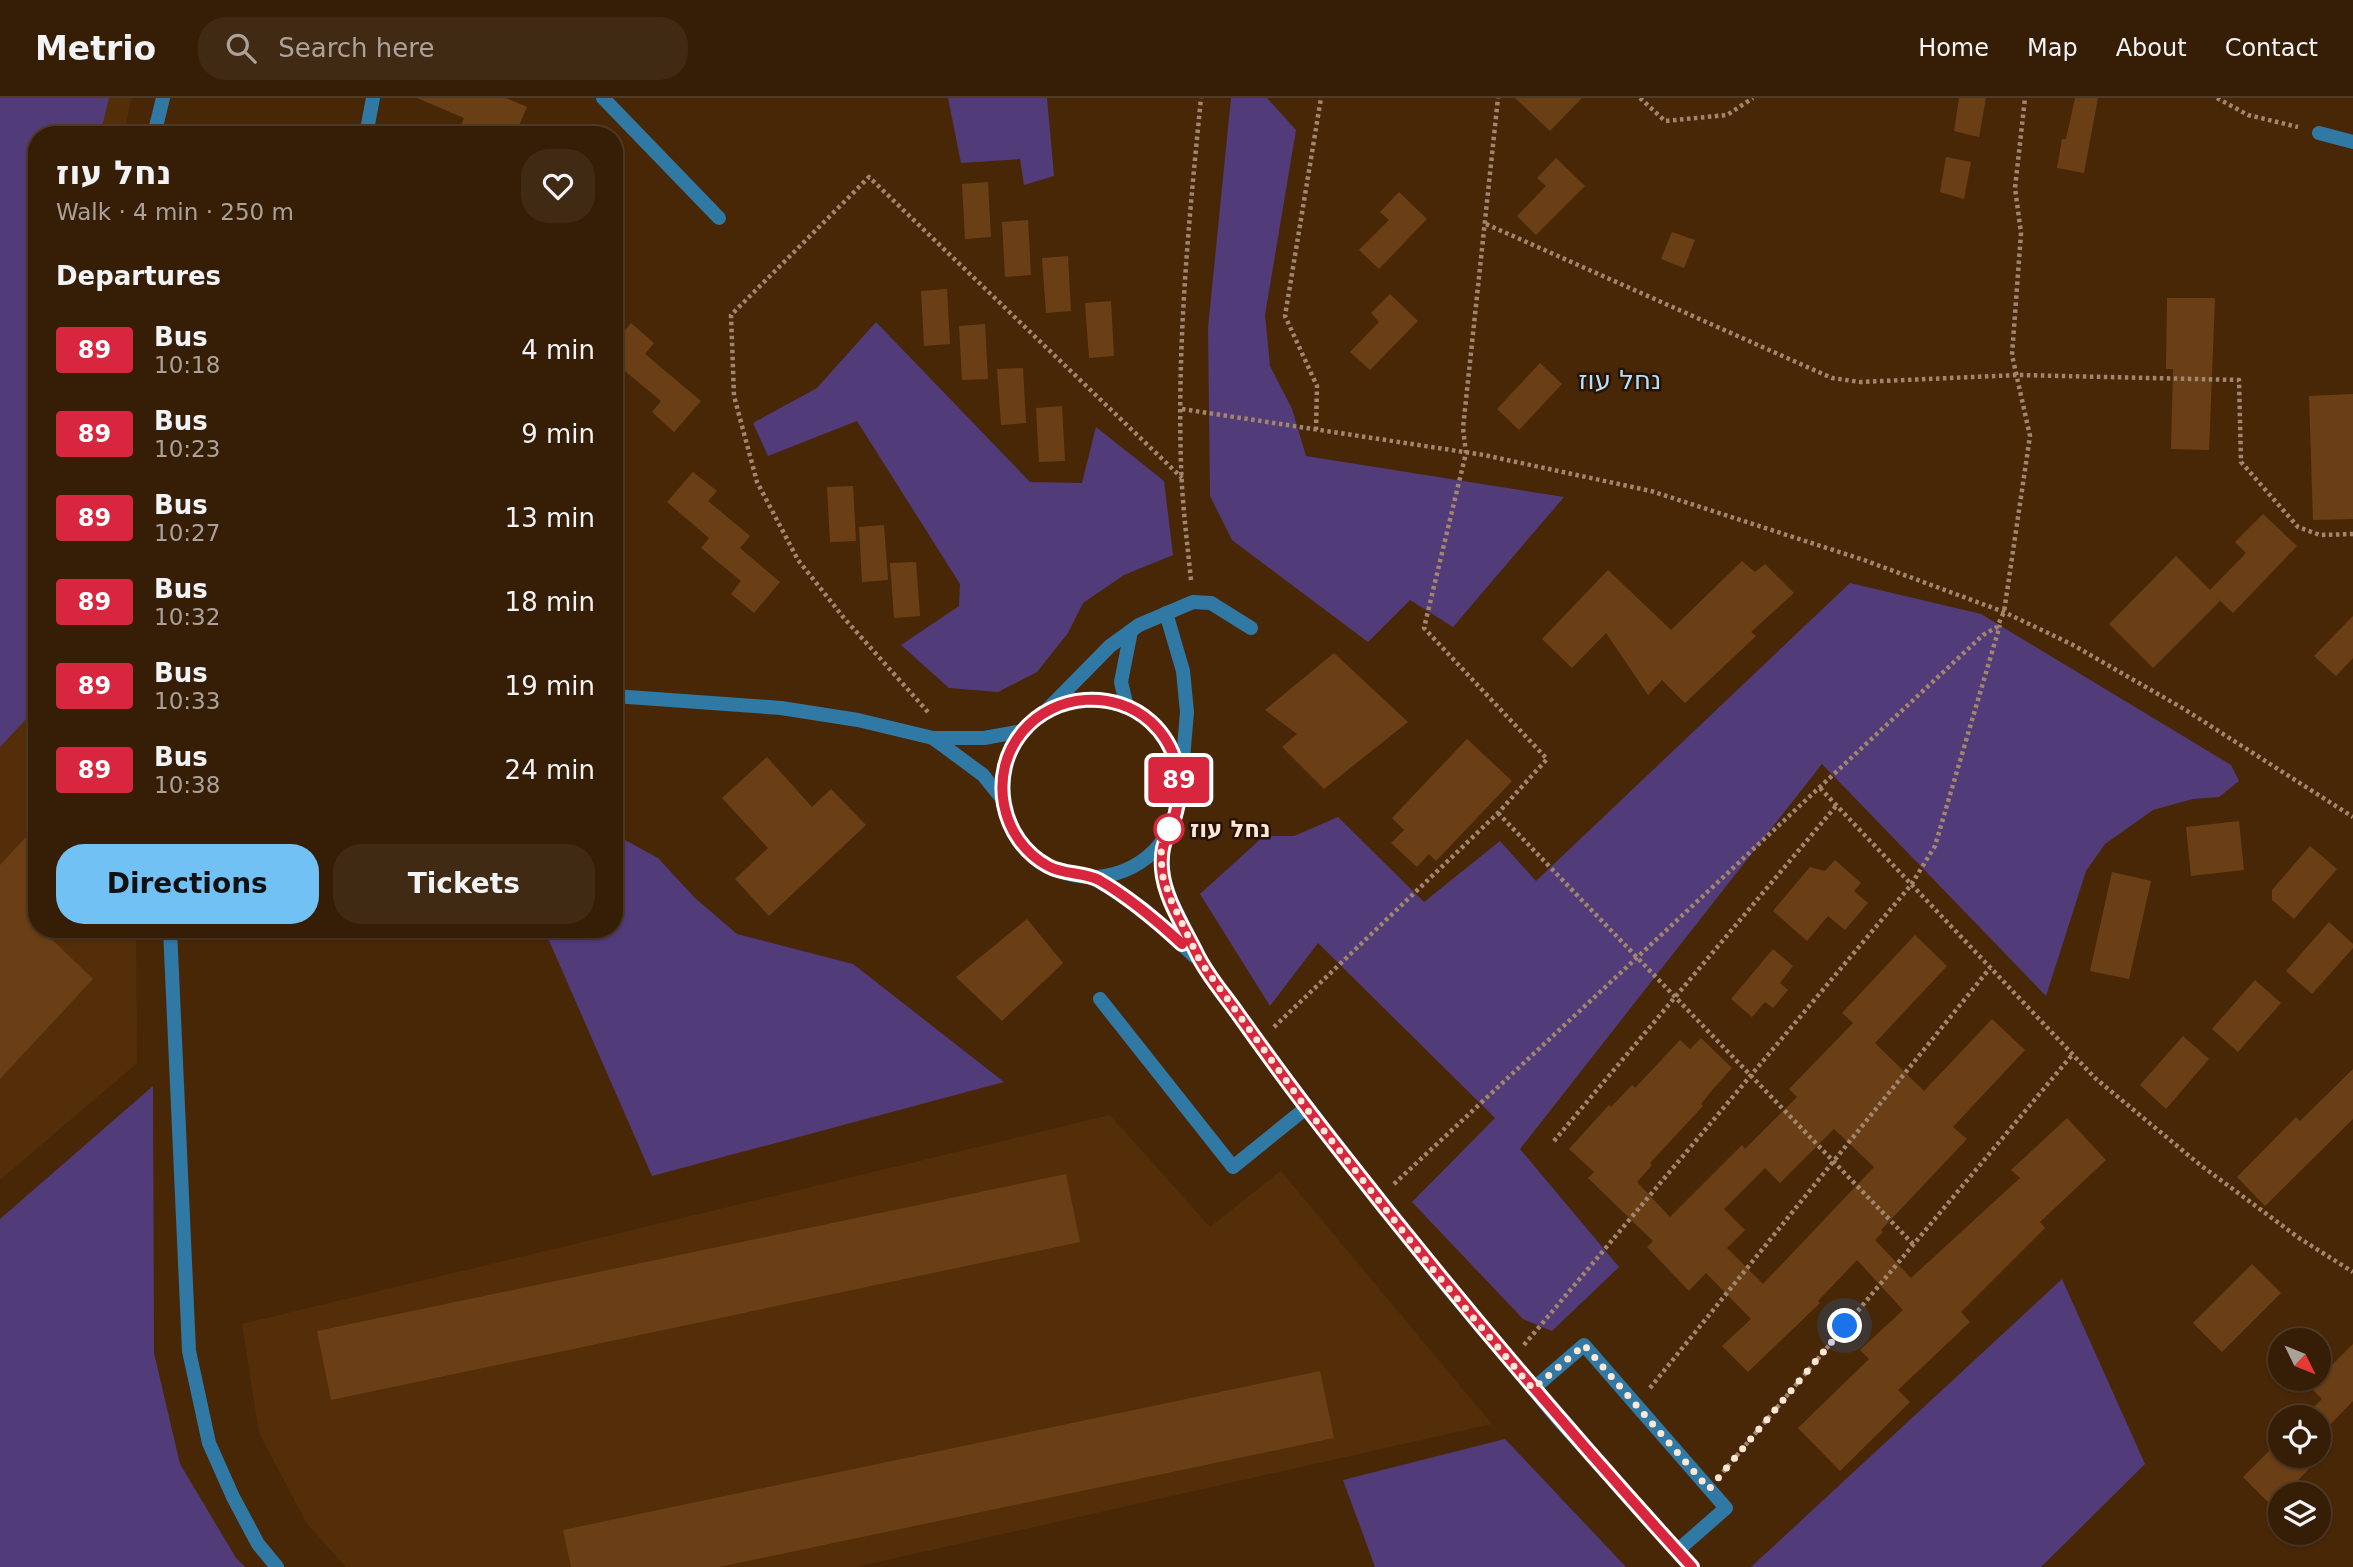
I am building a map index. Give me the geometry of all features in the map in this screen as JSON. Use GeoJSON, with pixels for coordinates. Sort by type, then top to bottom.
{"type":"FeatureCollection","features":[{"type":"Feature","properties":{"kind":"street"},"geometry":{"type":"LineString","coordinates":[[156,126],[163,98]]}},
{"type":"Feature","properties":{"kind":"street"},"geometry":{"type":"LineString","coordinates":[[368,126],[373,98]]}},
{"type":"Feature","properties":{"kind":"street"},"geometry":{"type":"LineString","coordinates":[[603,98],[719,218]]}},
{"type":"Feature","properties":{"kind":"street"},"geometry":{"type":"LineString","coordinates":[[2319,133],[2353,142]]}},
{"type":"Feature","properties":{"kind":"street"},"geometry":{"type":"LineString","coordinates":[[1166,614],[1183,671],[1187,712],[1176,816],[1161,842],[1135,866],[1115,874],[1093,877],[1072,875],[1051,868],[1033,856],[1018,840],[1008,821],[1003,800],[1006,764],[1012,746],[1023,731],[1045,712],[1086,668],[1131,631],[1166,614],[1193,602],[1211,603],[1251,628]]}},
{"type":"Feature","properties":{"kind":"street"},"geometry":{"type":"LineString","coordinates":[[1127,707],[1121,682],[1131,631]]}},
{"type":"Feature","properties":{"kind":"street"},"geometry":{"type":"LineString","coordinates":[[623,697],[781,708],[858,720],[933,738],[984,738],[1023,731]]}},
{"type":"Feature","properties":{"kind":"street"},"geometry":{"type":"LineString","coordinates":[[1045,712],[1078,700],[1098,699],[1127,707],[1151,722],[1164,737],[1174,754],[1179,773],[1180,795]]}},
{"type":"Feature","properties":{"kind":"street"},"geometry":{"type":"LineString","coordinates":[[933,738],[983,775],[1003,800]]}},
{"type":"Feature","properties":{"kind":"street"},"geometry":{"type":"LineString","coordinates":[[1161,842],[1162,874],[1171,900],[1200,961],[1306,1108],[1435,1272],[1510,1362],[1692,1567]]}},
{"type":"Feature","properties":{"kind":"street"},"geometry":{"type":"LineString","coordinates":[[1093,877],[1146,910],[1200,961]]}},
{"type":"Feature","properties":{"kind":"street"},"geometry":{"type":"LineString","coordinates":[[170,938],[189,1351],[209,1443],[258,1544],[277,1567]]}},
{"type":"Feature","properties":{"kind":"street"},"geometry":{"type":"LineString","coordinates":[[1100,999],[1233,1167],[1306,1108]]}},
{"type":"Feature","properties":{"kind":"street"},"geometry":{"type":"LineString","coordinates":[[1533,1389],[1584,1345],[1726,1508],[1677,1551]]}},
{"type":"Feature","properties":{"kind":"path"},"geometry":{"type":"LineString","coordinates":[[1193,602],[1182,478],[1182,409],[1185,257],[1201,98]]}},
{"type":"Feature","properties":{"kind":"path"},"geometry":{"type":"LineString","coordinates":[[1316,430],[1317,386],[1285,316],[1321,98]]}},
{"type":"Feature","properties":{"kind":"path"},"geometry":{"type":"LineString","coordinates":[[1258,1042],[1498,813],[1547,759],[1424,628],[1466,453],[1463,428],[1498,98]]}},
{"type":"Feature","properties":{"kind":"path"},"geometry":{"type":"LineString","coordinates":[[1640,98],[1665,121],[1727,115],[1753,98]]}},
{"type":"Feature","properties":{"kind":"path"},"geometry":{"type":"LineString","coordinates":[[1510,1362],[1911,885],[1935,846],[2004,612],[2030,436],[2012,355],[2021,233],[2015,188],[2025,98]]}},
{"type":"Feature","properties":{"kind":"path"},"geometry":{"type":"LineString","coordinates":[[2217,98],[2248,115],[2319,133]]}},
{"type":"Feature","properties":{"kind":"path"},"geometry":{"type":"LineString","coordinates":[[951,738],[844,618],[798,560],[757,482],[734,396],[731,315],[869,177],[1182,478]]}},
{"type":"Feature","properties":{"kind":"path"},"geometry":{"type":"LineString","coordinates":[[1486,224],[1832,378],[1860,382],[2018,374],[2239,380],[2241,462],[2298,527],[2320,535],[2353,534]]}},
{"type":"Feature","properties":{"kind":"path"},"geometry":{"type":"LineString","coordinates":[[1182,409],[1466,453],[1651,491],[1864,560],[2004,612],[2073,645],[2184,709],[2353,817]]}},
{"type":"Feature","properties":{"kind":"path"},"geometry":{"type":"LineString","coordinates":[[1394,1185],[1983,635],[1997,627],[2004,612]]}},
{"type":"Feature","properties":{"kind":"path"},"geometry":{"type":"LineString","coordinates":[[1820,788],[2095,1078],[2199,1164],[2299,1238],[2353,1272]]}},
{"type":"Feature","properties":{"kind":"path"},"geometry":{"type":"LineString","coordinates":[[1554,1141],[1836,806]]}},
{"type":"Feature","properties":{"kind":"path"},"geometry":{"type":"LineString","coordinates":[[1498,813],[1913,1244]]}},
{"type":"Feature","properties":{"kind":"path"},"geometry":{"type":"LineString","coordinates":[[1637,1405],[1990,968]]}},
{"type":"Feature","properties":{"kind":"path"},"geometry":{"type":"LineString","coordinates":[[1709,1489],[2073,1055]]}},
{"type":"Feature","properties":{"kind":"shaded area"},"geometry":{"type":"Polygon","coordinates":[[[0,98],[131,98],[126,126],[28,126],[28,938],[136,938],[137,1063],[0,1180],[0,98]]]}},
{"type":"Feature","properties":{"kind":"shaded area"},"geometry":{"type":"Polygon","coordinates":[[[0,98],[109,98],[102,126],[28,126],[28,717],[0,747],[0,98]]]}},
{"type":"Feature","properties":{"kind":"shaded area"},"geometry":{"type":"Polygon","coordinates":[[[948,98],[1047,98],[1054,176],[1024,185],[1020,159],[961,163],[948,98]]]}},
{"type":"Feature","properties":{"kind":"shaded area"},"geometry":{"type":"Polygon","coordinates":[[[1231,98],[1267,98],[1296,130],[1265,315],[1270,366],[1292,409],[1306,456],[1564,497],[1453,627],[1410,600],[1368,642],[1232,540],[1210,496],[1208,328],[1231,98]]]}},
{"type":"Feature","properties":{"kind":"shaded area"},"geometry":{"type":"Polygon","coordinates":[[[876,322],[1030,482],[1082,483],[1096,427],[1164,481],[1173,555],[1124,575],[1083,603],[1068,633],[1037,672],[998,692],[949,688],[901,645],[959,606],[960,584],[857,421],[768,456],[753,423],[817,388],[876,322]]]}},
{"type":"Feature","properties":{"kind":"shaded area"},"geometry":{"type":"Polygon","coordinates":[[[1850,583],[1981,614],[2231,765],[2239,781],[2219,797],[2193,799],[2153,810],[2105,844],[2086,871],[2046,996],[1822,764],[1520,1149],[1619,1267],[1552,1331],[1523,1319],[1412,1202],[1495,1118],[1318,943],[1270,1006],[1200,894],[1264,836],[1294,836],[1338,817],[1424,902],[1500,841],[1536,881],[1850,583]]]}},
{"type":"Feature","properties":{"kind":"shaded area"},"geometry":{"type":"Polygon","coordinates":[[[623,839],[658,858],[695,898],[737,934],[853,964],[1004,1082],[652,1176],[548,938],[623,938],[623,839]]]}},
{"type":"Feature","properties":{"kind":"shaded area"},"geometry":{"type":"Polygon","coordinates":[[[153,1086],[154,1353],[180,1464],[236,1558],[245,1567],[0,1567],[0,1219],[153,1086]]]}},
{"type":"Feature","properties":{"kind":"shaded area"},"geometry":{"type":"Polygon","coordinates":[[[1110,1115],[1210,1227],[1281,1171],[1492,1424],[856,1567],[346,1567],[307,1524],[259,1433],[242,1324],[1110,1115]]]}},
{"type":"Feature","properties":{"kind":"shaded area"},"geometry":{"type":"Polygon","coordinates":[[[2062,1279],[2145,1464],[2041,1567],[1751,1567],[2062,1279]]]}},
{"type":"Feature","properties":{"kind":"shaded area"},"geometry":{"type":"Polygon","coordinates":[[[1505,1439],[1626,1567],[1375,1567],[1343,1480],[1505,1439]]]}},
{"type":"Feature","properties":{"kind":"building"},"geometry":{"type":"Polygon","coordinates":[[[417,98],[506,98],[527,107],[519,126],[461,126],[464,118],[417,98]]]}},
{"type":"Feature","properties":{"kind":"building"},"geometry":{"type":"Polygon","coordinates":[[[1515,98],[1582,98],[1550,131],[1515,98]]]}},
{"type":"Feature","properties":{"kind":"building"},"geometry":{"type":"Polygon","coordinates":[[[1959,98],[1986,98],[1979,137],[1954,131],[1959,98]]]}},
{"type":"Feature","properties":{"kind":"building"},"geometry":{"type":"Polygon","coordinates":[[[2075,98],[2098,98],[2084,173],[2057,168],[2062,139],[2066,139],[2075,98]]]}},
{"type":"Feature","properties":{"kind":"building"},"geometry":{"type":"Polygon","coordinates":[[[1946,157],[1971,162],[1964,199],[1940,192],[1946,157]]]}},
{"type":"Feature","properties":{"kind":"building"},"geometry":{"type":"Polygon","coordinates":[[[1556,158],[1585,186],[1536,235],[1517,216],[1546,186],[1537,178],[1556,158]]]}},
{"type":"Feature","properties":{"kind":"building"},"geometry":{"type":"Polygon","coordinates":[[[988,182],[991,237],[965,239],[962,184],[988,182]]]}},
{"type":"Feature","properties":{"kind":"building"},"geometry":{"type":"Polygon","coordinates":[[[1399,192],[1427,219],[1379,269],[1359,250],[1389,220],[1380,212],[1399,192]]]}},
{"type":"Feature","properties":{"kind":"building"},"geometry":{"type":"Polygon","coordinates":[[[1028,220],[1031,275],[1005,277],[1002,222],[1028,220]]]}},
{"type":"Feature","properties":{"kind":"building"},"geometry":{"type":"Polygon","coordinates":[[[1672,232],[1695,240],[1684,268],[1661,259],[1672,232]]]}},
{"type":"Feature","properties":{"kind":"building"},"geometry":{"type":"Polygon","coordinates":[[[1068,256],[1071,311],[1046,313],[1042,258],[1068,256]]]}},
{"type":"Feature","properties":{"kind":"building"},"geometry":{"type":"Polygon","coordinates":[[[947,289],[950,344],[924,346],[921,291],[947,289]]]}},
{"type":"Feature","properties":{"kind":"building"},"geometry":{"type":"Polygon","coordinates":[[[1390,294],[1418,321],[1370,370],[1350,352],[1379,322],[1371,313],[1390,294]]]}},
{"type":"Feature","properties":{"kind":"building"},"geometry":{"type":"Polygon","coordinates":[[[2167,298],[2215,298],[2209,450],[2171,449],[2173,369],[2166,369],[2167,298]]]}},
{"type":"Feature","properties":{"kind":"building"},"geometry":{"type":"Polygon","coordinates":[[[1111,301],[1114,356],[1089,358],[1085,303],[1111,301]]]}},
{"type":"Feature","properties":{"kind":"building"},"geometry":{"type":"Polygon","coordinates":[[[631,323],[654,343],[645,354],[701,401],[674,432],[652,412],[661,401],[623,369],[623,332],[631,323]]]}},
{"type":"Feature","properties":{"kind":"building"},"geometry":{"type":"Polygon","coordinates":[[[985,324],[988,379],[962,380],[959,326],[985,324]]]}},
{"type":"Feature","properties":{"kind":"building"},"geometry":{"type":"Polygon","coordinates":[[[1540,363],[1562,384],[1519,430],[1497,409],[1540,363]]]}},
{"type":"Feature","properties":{"kind":"building"},"geometry":{"type":"Polygon","coordinates":[[[1023,368],[1026,423],[1001,425],[997,369],[1023,368]]]}},
{"type":"Feature","properties":{"kind":"building"},"geometry":{"type":"Polygon","coordinates":[[[2353,394],[2353,519],[2313,520],[2309,396],[2353,394]]]}},
{"type":"Feature","properties":{"kind":"building"},"geometry":{"type":"Polygon","coordinates":[[[1062,406],[1065,461],[1039,462],[1036,408],[1062,406]]]}},
{"type":"Feature","properties":{"kind":"building"},"geometry":{"type":"Polygon","coordinates":[[[693,472],[717,491],[708,501],[750,536],[740,548],[780,582],[754,613],[731,594],[741,581],[701,548],[709,538],[667,502],[693,472]]]}},
{"type":"Feature","properties":{"kind":"building"},"geometry":{"type":"Polygon","coordinates":[[[853,486],[856,541],[830,542],[827,487],[853,486]]]}},
{"type":"Feature","properties":{"kind":"building"},"geometry":{"type":"Polygon","coordinates":[[[2263,514],[2297,546],[2233,613],[2214,595],[2220,601],[2153,668],[2109,624],[2176,556],[2210,590],[2246,553],[2235,542],[2263,514]]]}},
{"type":"Feature","properties":{"kind":"building"},"geometry":{"type":"Polygon","coordinates":[[[884,525],[888,580],[862,582],[859,527],[884,525]]]}},
{"type":"Feature","properties":{"kind":"building"},"geometry":{"type":"Polygon","coordinates":[[[1742,561],[1755,572],[1765,564],[1794,593],[1751,632],[1756,636],[1685,703],[1662,680],[1648,695],[1606,633],[1572,668],[1542,639],[1608,570],[1671,630],[1742,561]]]}},
{"type":"Feature","properties":{"kind":"building"},"geometry":{"type":"Polygon","coordinates":[[[916,562],[920,616],[894,618],[890,563],[916,562]]]}},
{"type":"Feature","properties":{"kind":"building"},"geometry":{"type":"Polygon","coordinates":[[[2353,616],[2353,658],[2336,676],[2314,656],[2353,616]]]}},
{"type":"Feature","properties":{"kind":"building"},"geometry":{"type":"Polygon","coordinates":[[[1334,653],[1408,722],[1324,789],[1282,747],[1297,734],[1265,710],[1334,653]]]}},
{"type":"Feature","properties":{"kind":"building"},"geometry":{"type":"Polygon","coordinates":[[[1467,739],[1512,781],[1436,861],[1429,854],[1417,867],[1391,843],[1404,830],[1392,818],[1467,739]]]}},
{"type":"Feature","properties":{"kind":"building"},"geometry":{"type":"Polygon","coordinates":[[[767,757],[812,807],[831,789],[866,825],[769,916],[735,879],[768,848],[722,798],[767,757]]]}},
{"type":"Feature","properties":{"kind":"building"},"geometry":{"type":"Polygon","coordinates":[[[2239,821],[2244,870],[2191,876],[2186,827],[2239,821]]]}},
{"type":"Feature","properties":{"kind":"building"},"geometry":{"type":"Polygon","coordinates":[[[28,835],[28,938],[50,938],[93,979],[0,1079],[0,865],[28,835]]]}},
{"type":"Feature","properties":{"kind":"building"},"geometry":{"type":"Polygon","coordinates":[[[2310,846],[2337,869],[2294,919],[2272,900],[2272,890],[2310,846]]]}},
{"type":"Feature","properties":{"kind":"building"},"geometry":{"type":"Polygon","coordinates":[[[1835,860],[1861,883],[1854,891],[1868,903],[1845,930],[1828,916],[1807,941],[1773,911],[1810,867],[1825,871],[1835,860]]]}},
{"type":"Feature","properties":{"kind":"building"},"geometry":{"type":"Polygon","coordinates":[[[2112,872],[2151,881],[2129,979],[2090,971],[2112,872]]]}},
{"type":"Feature","properties":{"kind":"building"},"geometry":{"type":"Polygon","coordinates":[[[1027,919],[1063,963],[1002,1021],[956,977],[1027,919]]]}},
{"type":"Feature","properties":{"kind":"building"},"geometry":{"type":"Polygon","coordinates":[[[2329,922],[2353,944],[2353,948],[2312,994],[2286,971],[2329,922]]]}},
{"type":"Feature","properties":{"kind":"building"},"geometry":{"type":"Polygon","coordinates":[[[1915,935],[1947,966],[1875,1043],[1924,1091],[1992,1019],[2025,1050],[1953,1127],[1967,1139],[1881,1230],[1883,1232],[1875,1240],[1911,1278],[2020,1178],[2011,1170],[2067,1118],[2106,1160],[2040,1222],[2045,1228],[1961,1312],[1970,1322],[1898,1390],[1910,1402],[1840,1471],[1798,1428],[1869,1359],[1860,1350],[1903,1310],[1857,1260],[1818,1301],[1820,1303],[1748,1372],[1722,1346],[1751,1319],[1706,1273],[1689,1291],[1647,1247],[1653,1241],[1588,1178],[1594,1172],[1569,1149],[1609,1105],[1611,1107],[1632,1085],[1635,1088],[1680,1040],[1690,1049],[1701,1038],[1732,1068],[1701,1104],[1703,1106],[1650,1163],[1652,1165],[1637,1182],[1670,1217],[1742,1145],[1745,1149],[1797,1097],[1789,1089],[1853,1023],[1842,1013],[1915,935]],[[1834,1129],[1780,1183],[1765,1168],[1724,1209],[1745,1230],[1727,1248],[1763,1284],[1874,1167],[1834,1129]]]}},
{"type":"Feature","properties":{"kind":"building"},"geometry":{"type":"Polygon","coordinates":[[[1773,949],[1793,966],[1780,983],[1788,990],[1773,1008],[1765,1002],[1752,1017],[1731,999],[1773,949]]]}},
{"type":"Feature","properties":{"kind":"building"},"geometry":{"type":"Polygon","coordinates":[[[2255,980],[2281,1003],[2238,1052],[2212,1029],[2255,980]]]}},
{"type":"Feature","properties":{"kind":"building"},"geometry":{"type":"Polygon","coordinates":[[[2183,1036],[2209,1059],[2166,1109],[2140,1085],[2183,1036]]]}},
{"type":"Feature","properties":{"kind":"building"},"geometry":{"type":"Polygon","coordinates":[[[2353,1069],[2353,1119],[2265,1206],[2237,1177],[2296,1117],[2300,1121],[2353,1069]]]}},
{"type":"Feature","properties":{"kind":"building"},"geometry":{"type":"Polygon","coordinates":[[[1066,1174],[1080,1242],[331,1400],[317,1331],[1066,1174]]]}},
{"type":"Feature","properties":{"kind":"building"},"geometry":{"type":"Polygon","coordinates":[[[2252,1264],[2281,1293],[2222,1352],[2193,1323],[2252,1264]]]}},
{"type":"Feature","properties":{"kind":"building"},"geometry":{"type":"Polygon","coordinates":[[[2353,1344],[2353,1401],[2331,1424],[2331,1405],[2316,1405],[2322,1399],[2314,1391],[2331,1391],[2331,1366],[2353,1344]]]}},
{"type":"Feature","properties":{"kind":"building"},"geometry":{"type":"Polygon","coordinates":[[[1320,1371],[1334,1438],[719,1567],[571,1567],[563,1530],[1320,1371]]]}},
{"type":"Feature","properties":{"kind":"building"},"geometry":{"type":"Polygon","coordinates":[[[2268,1452],[2268,1468],[2310,1468],[2296,1482],[2268,1482],[2268,1502],[2243,1477],[2268,1452]]]}},
{"type":"Feature","properties":{"kind":"bus line","name":"89"},"geometry":{"type":"LineString","coordinates":[[1182,944],[1146,910],[1093,877],[1072,875],[1051,868],[1033,856],[1018,840],[1008,821],[1002,782],[1012,746],[1023,731],[1045,712],[1078,700],[1098,699],[1135,711],[1151,722],[1164,737],[1174,754],[1179,773],[1180,795],[1176,816],[1161,842],[1162,874],[1171,900],[1200,961],[1306,1108],[1435,1272],[1559,1420],[1692,1567]]}},
{"type":"Feature","properties":{"kind":"place","name":"נחל עוז"},"geometry":{"type":"Point","coordinates":[1169,829]}},
{"type":"Feature","properties":{"kind":"district","name":"נחל עוז"},"geometry":{"type":"Point","coordinates":[1620,380]}},
{"type":"Feature","properties":{"kind":"route"},"geometry":{"type":"LineString","coordinates":[[1169,829],[1170,827],[1161,842],[1162,874],[1171,900],[1200,961],[1306,1108],[1435,1272],[1533,1389],[1584,1345],[1709,1489],[1845,1326]]}}]}
